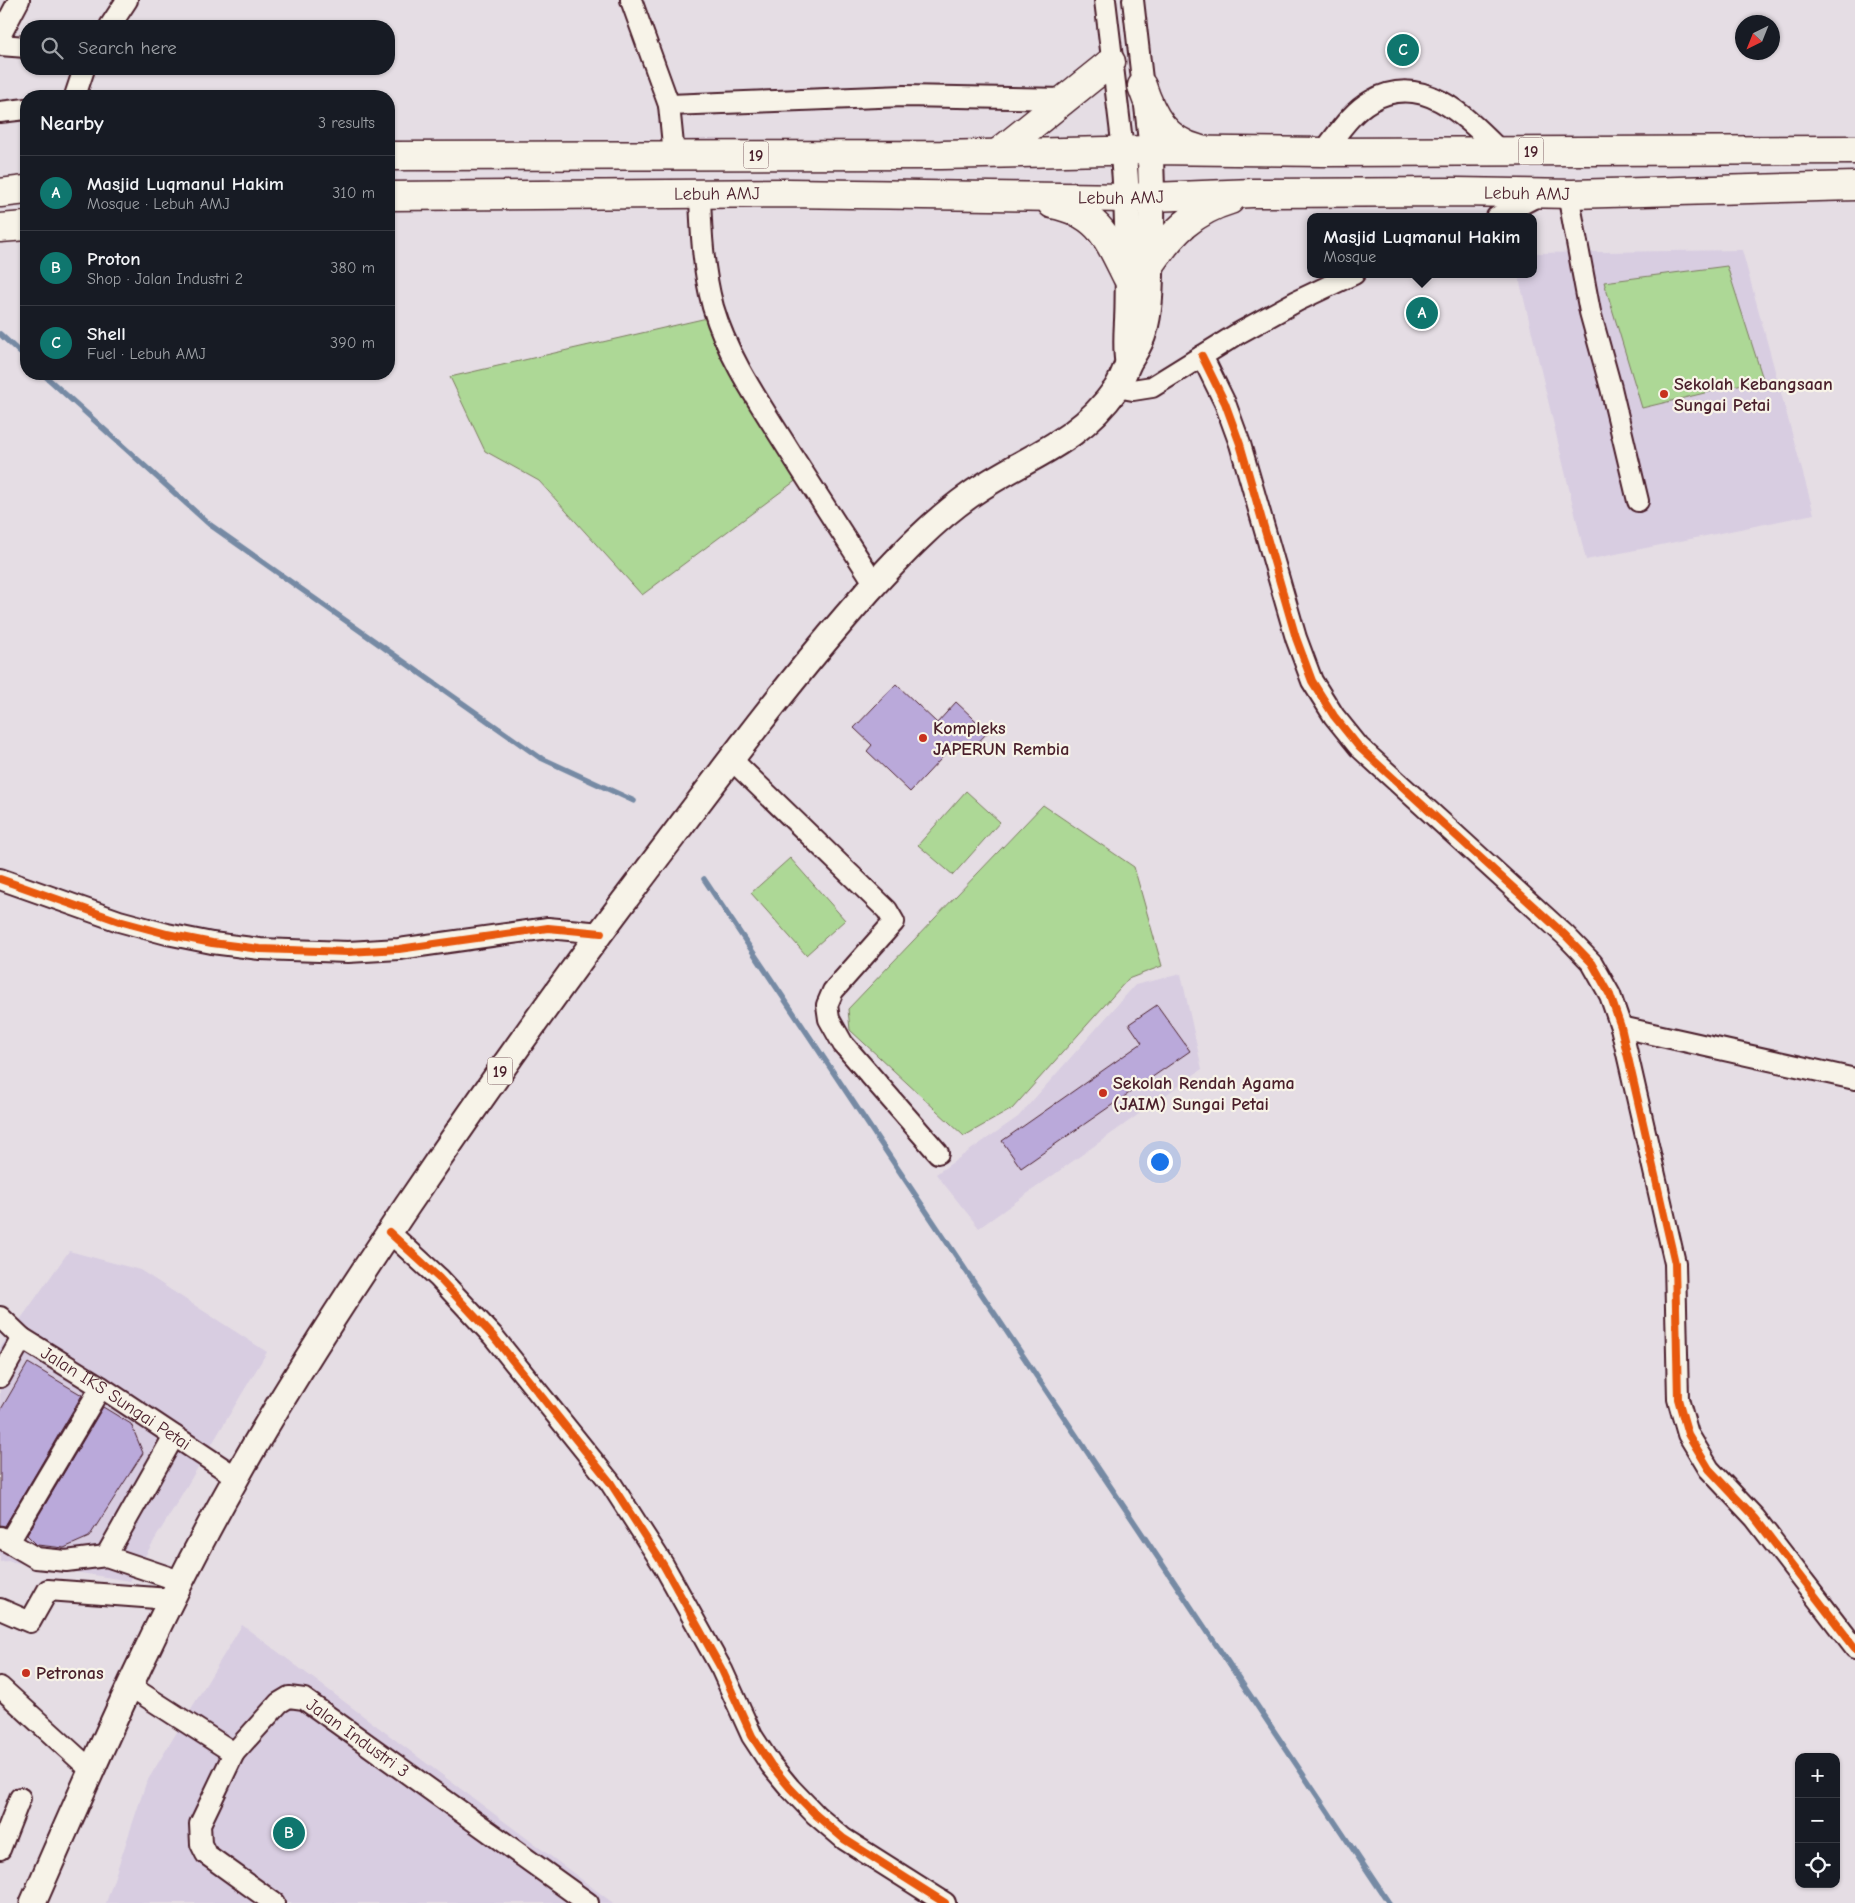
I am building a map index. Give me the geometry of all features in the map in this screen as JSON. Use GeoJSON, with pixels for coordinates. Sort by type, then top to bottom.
{"type":"FeatureCollection","features":[{"type":"Feature","properties":{"kind":"highway"},"geometry":{"type":"LineString","coordinates":[[998,153],[1112,62]]}},
{"type":"Feature","properties":{"kind":"highway"},"geometry":{"type":"LineString","coordinates":[[1142,86],[1151,111],[1168,133],[1195,148],[1207,150]]}},
{"type":"Feature","properties":{"kind":"highway","name":"19"},"geometry":{"type":"LineString","coordinates":[[395,156],[942,155],[1123,150],[1323,152],[1855,150]]}},
{"type":"Feature","properties":{"kind":"highway","name":"Lebuh AMJ"},"geometry":{"type":"LineString","coordinates":[[395,196],[787,193],[1140,197],[1253,193],[1456,192],[1555,194],[1855,186]]}},
{"type":"Feature","properties":{"kind":"highway"},"geometry":{"type":"LineString","coordinates":[[0,193],[20,191]]}},
{"type":"Feature","properties":{"kind":"highway"},"geometry":{"type":"LineString","coordinates":[[1151,264],[1164,245],[1198,213],[1220,203],[1253,193]]}},
{"type":"Feature","properties":{"kind":"highway"},"geometry":{"type":"LineString","coordinates":[[1015,197],[1056,204],[1086,216],[1108,238],[1127,277]]}},
{"type":"Feature","properties":{"kind":"highway"},"geometry":{"type":"LineString","coordinates":[[0,228],[20,226]]}},
{"type":"Feature","properties":{"kind":"main road","name":"19"},"geometry":{"type":"LineString","coordinates":[[33,1903],[91,1770],[175,1590],[236,1477],[298,1372],[389,1232],[483,1094],[731,759],[875,584],[914,543],[968,496],[1056,446],[1078,430],[1117,387],[1128,362],[1139,348],[1146,326],[1150,296],[1151,264],[1140,197],[1123,150]]}},
{"type":"Feature","properties":{"kind":"main road","name":"19"},"geometry":{"type":"LineString","coordinates":[[1128,362],[1126,339],[1127,277],[1150,150]]}},
{"type":"Feature","properties":{"kind":"street"},"geometry":{"type":"LineString","coordinates":[[0,36],[19,0]]}},
{"type":"Feature","properties":{"kind":"street"},"geometry":{"type":"LineString","coordinates":[[114,20],[127,0]]}},
{"type":"Feature","properties":{"kind":"street"},"geometry":{"type":"LineString","coordinates":[[1105,0],[1123,150]]}},
{"type":"Feature","properties":{"kind":"street"},"geometry":{"type":"LineString","coordinates":[[1133,0],[1150,150]]}},
{"type":"Feature","properties":{"kind":"street"},"geometry":{"type":"LineString","coordinates":[[634,9],[669,105],[674,155]]}},
{"type":"Feature","properties":{"kind":"street"},"geometry":{"type":"LineString","coordinates":[[0,45],[20,47]]}},
{"type":"Feature","properties":{"kind":"street"},"geometry":{"type":"LineString","coordinates":[[77,90],[82,75]]}},
{"type":"Feature","properties":{"kind":"street"},"geometry":{"type":"LineString","coordinates":[[1323,152],[1370,101],[1394,93],[1411,93],[1440,100],[1453,107],[1500,151]]}},
{"type":"Feature","properties":{"kind":"street"},"geometry":{"type":"LineString","coordinates":[[669,105],[904,96],[1066,99]]}},
{"type":"Feature","properties":{"kind":"street"},"geometry":{"type":"LineString","coordinates":[[0,112],[20,110]]}},
{"type":"Feature","properties":{"kind":"street"},"geometry":{"type":"LineString","coordinates":[[700,194],[701,231],[706,270],[713,306],[726,343],[749,386],[875,584]]}},
{"type":"Feature","properties":{"kind":"street"},"geometry":{"type":"LineString","coordinates":[[1507,213],[1555,194],[1611,388],[1638,501]]}},
{"type":"Feature","properties":{"kind":"street"},"geometry":{"type":"LineString","coordinates":[[1117,387],[1133,390],[1152,387],[1297,301],[1346,278]]}},
{"type":"Feature","properties":{"kind":"street"},"geometry":{"type":"LineString","coordinates":[[1202,356],[1225,403],[1240,444],[1296,638],[1312,681],[1334,716],[1359,747],[1565,935],[1592,963],[1610,995],[1621,1027],[1675,1263],[1678,1399],[1688,1434],[1709,1469],[1754,1518],[1855,1648]]}},
{"type":"Feature","properties":{"kind":"street"},"geometry":{"type":"LineString","coordinates":[[731,759],[887,910],[894,922],[833,991],[828,1005],[829,1019],[843,1044],[938,1152]]}},
{"type":"Feature","properties":{"kind":"street"},"geometry":{"type":"LineString","coordinates":[[0,879],[111,918],[167,934],[212,943],[260,949],[339,952],[399,949],[548,928],[601,933]]}},
{"type":"Feature","properties":{"kind":"street"},"geometry":{"type":"LineString","coordinates":[[1621,1027],[1855,1079]]}},
{"type":"Feature","properties":{"kind":"street"},"geometry":{"type":"LineString","coordinates":[[389,1232],[439,1278],[493,1336],[610,1482],[664,1566],[722,1670],[752,1736],[790,1788],[816,1815],[844,1839],[945,1903]]}},
{"type":"Feature","properties":{"kind":"street","name":"Jalan IKS Sungai Petai"},"geometry":{"type":"LineString","coordinates":[[0,1317],[22,1338],[101,1387],[236,1477]]}},
{"type":"Feature","properties":{"kind":"street"},"geometry":{"type":"LineString","coordinates":[[0,1377],[22,1338]]}},
{"type":"Feature","properties":{"kind":"street"},"geometry":{"type":"LineString","coordinates":[[101,1387],[5,1540],[36,1558],[66,1561],[106,1556],[175,1590]]}},
{"type":"Feature","properties":{"kind":"street"},"geometry":{"type":"LineString","coordinates":[[106,1556],[174,1436]]}},
{"type":"Feature","properties":{"kind":"street"},"geometry":{"type":"LineString","coordinates":[[0,1609],[30,1622],[48,1590],[175,1590]]}},
{"type":"Feature","properties":{"kind":"street"},"geometry":{"type":"LineString","coordinates":[[130,1686],[234,1753]]}},
{"type":"Feature","properties":{"kind":"street"},"geometry":{"type":"LineString","coordinates":[[0,1687],[91,1770]]}},
{"type":"Feature","properties":{"kind":"street","name":"Jalan Industri 3"},"geometry":{"type":"LineString","coordinates":[[274,1903],[206,1854],[201,1844],[200,1824],[234,1753],[279,1703],[289,1697],[304,1699],[588,1903]]}},
{"type":"Feature","properties":{"kind":"street"},"geometry":{"type":"LineString","coordinates":[[0,1849],[20,1798]]}},
{"type":"Feature","properties":{"kind":"shaded area","name":"Sekolah Kebangsaan Sungai Petai"},"geometry":{"type":"Polygon","coordinates":[[[1742,250],[1814,514],[1586,560],[1519,278],[1537,278],[1537,253],[1742,250]]]}},
{"type":"Feature","properties":{"kind":"shaded area","name":"Sekolah Rendah Agama (JAIM) Sungai Petai"},"geometry":{"type":"Polygon","coordinates":[[[1181,974],[1202,1069],[979,1228],[936,1174],[1018,1117],[1135,985],[1181,974]]]}},
{"type":"Feature","properties":{"kind":"shaded area"},"geometry":{"type":"Polygon","coordinates":[[[69,1251],[140,1270],[267,1352],[130,1581],[7,1561],[0,1562],[0,1348],[69,1251]]]}},
{"type":"Feature","properties":{"kind":"shaded area"},"geometry":{"type":"Polygon","coordinates":[[[242,1625],[613,1903],[106,1903],[146,1783],[242,1625]]]}},
{"type":"Feature","properties":{"kind":"green space"},"geometry":{"type":"Polygon","coordinates":[[[1727,266],[1763,379],[1642,408],[1604,282],[1727,266]]]}},
{"type":"Feature","properties":{"kind":"green space"},"geometry":{"type":"Polygon","coordinates":[[[707,318],[798,479],[642,595],[539,481],[485,451],[450,377],[707,318]]]}},
{"type":"Feature","properties":{"kind":"green space"},"geometry":{"type":"Polygon","coordinates":[[[966,791],[1000,822],[953,875],[918,845],[966,791]]]}},
{"type":"Feature","properties":{"kind":"green space"},"geometry":{"type":"Polygon","coordinates":[[[1043,805],[1134,867],[1162,966],[1128,979],[1012,1109],[964,1136],[850,1030],[848,1009],[1043,805]]]}},
{"type":"Feature","properties":{"kind":"green space"},"geometry":{"type":"Polygon","coordinates":[[[790,858],[845,920],[806,955],[751,893],[790,858]]]}},
{"type":"Feature","properties":{"kind":"building","name":"Kompleks JAPERUN Rembia"},"geometry":{"type":"Polygon","coordinates":[[[896,684],[937,723],[956,702],[988,732],[967,754],[956,743],[910,792],[867,751],[872,745],[854,728],[896,684]]]}},
{"type":"Feature","properties":{"kind":"building"},"geometry":{"type":"Polygon","coordinates":[[[1157,1005],[1190,1051],[1021,1168],[1002,1141],[1142,1043],[1129,1024],[1157,1005]]]}},
{"type":"Feature","properties":{"kind":"building"},"geometry":{"type":"Polygon","coordinates":[[[28,1363],[82,1395],[5,1526],[0,1525],[0,1411],[28,1363]]]}},
{"type":"Feature","properties":{"kind":"building"},"geometry":{"type":"Polygon","coordinates":[[[103,1407],[131,1424],[143,1453],[89,1537],[64,1548],[37,1545],[27,1535],[103,1407]]]}},
{"type":"Feature","properties":{"kind":"waterway"},"geometry":{"type":"LineString","coordinates":[[0,334],[20,352]]}},
{"type":"Feature","properties":{"kind":"waterway"},"geometry":{"type":"LineString","coordinates":[[50,380],[209,524],[539,757],[634,801]]}},
{"type":"Feature","properties":{"kind":"waterway"},"geometry":{"type":"LineString","coordinates":[[704,879],[1389,1903]]}},
{"type":"Feature","properties":{"kind":"cycle path"},"geometry":{"type":"LineString","coordinates":[[1202,356],[1225,403],[1240,444],[1296,638],[1312,681],[1334,716],[1359,747],[1565,935],[1592,963],[1610,995],[1621,1027],[1675,1263],[1678,1399],[1688,1434],[1709,1469],[1755,1518],[1855,1648]]}},
{"type":"Feature","properties":{"kind":"cycle path"},"geometry":{"type":"LineString","coordinates":[[0,879],[119,921],[167,934],[212,943],[260,949],[348,952],[399,949],[548,928],[601,933]]}},
{"type":"Feature","properties":{"kind":"cycle path"},"geometry":{"type":"LineString","coordinates":[[389,1232],[439,1278],[493,1336],[610,1482],[664,1566],[722,1670],[752,1736],[771,1765],[790,1788],[816,1815],[844,1839],[945,1903]]}},
{"type":"Feature","properties":{"kind":"place","name":"Shell"},"geometry":{"type":"Point","coordinates":[1403,50]}},
{"type":"Feature","properties":{"kind":"place","name":"Masjid Luqmanul Hakim"},"geometry":{"type":"Point","coordinates":[1422,313]}},
{"type":"Feature","properties":{"kind":"place","name":"Sekolah Kebangsaan Sungai Petai"},"geometry":{"type":"Point","coordinates":[1664,394]}},
{"type":"Feature","properties":{"kind":"place","name":"Kompleks JAPERUN Rembia"},"geometry":{"type":"Point","coordinates":[923,738]}},
{"type":"Feature","properties":{"kind":"place","name":"Sekolah Rendah Agama (JAIM) Sungai Petai"},"geometry":{"type":"Point","coordinates":[1103,1093]}},
{"type":"Feature","properties":{"kind":"place","name":"Petronas"},"geometry":{"type":"Point","coordinates":[26,1673]}},
{"type":"Feature","properties":{"kind":"place","name":"Proton"},"geometry":{"type":"Point","coordinates":[289,1833]}}]}
